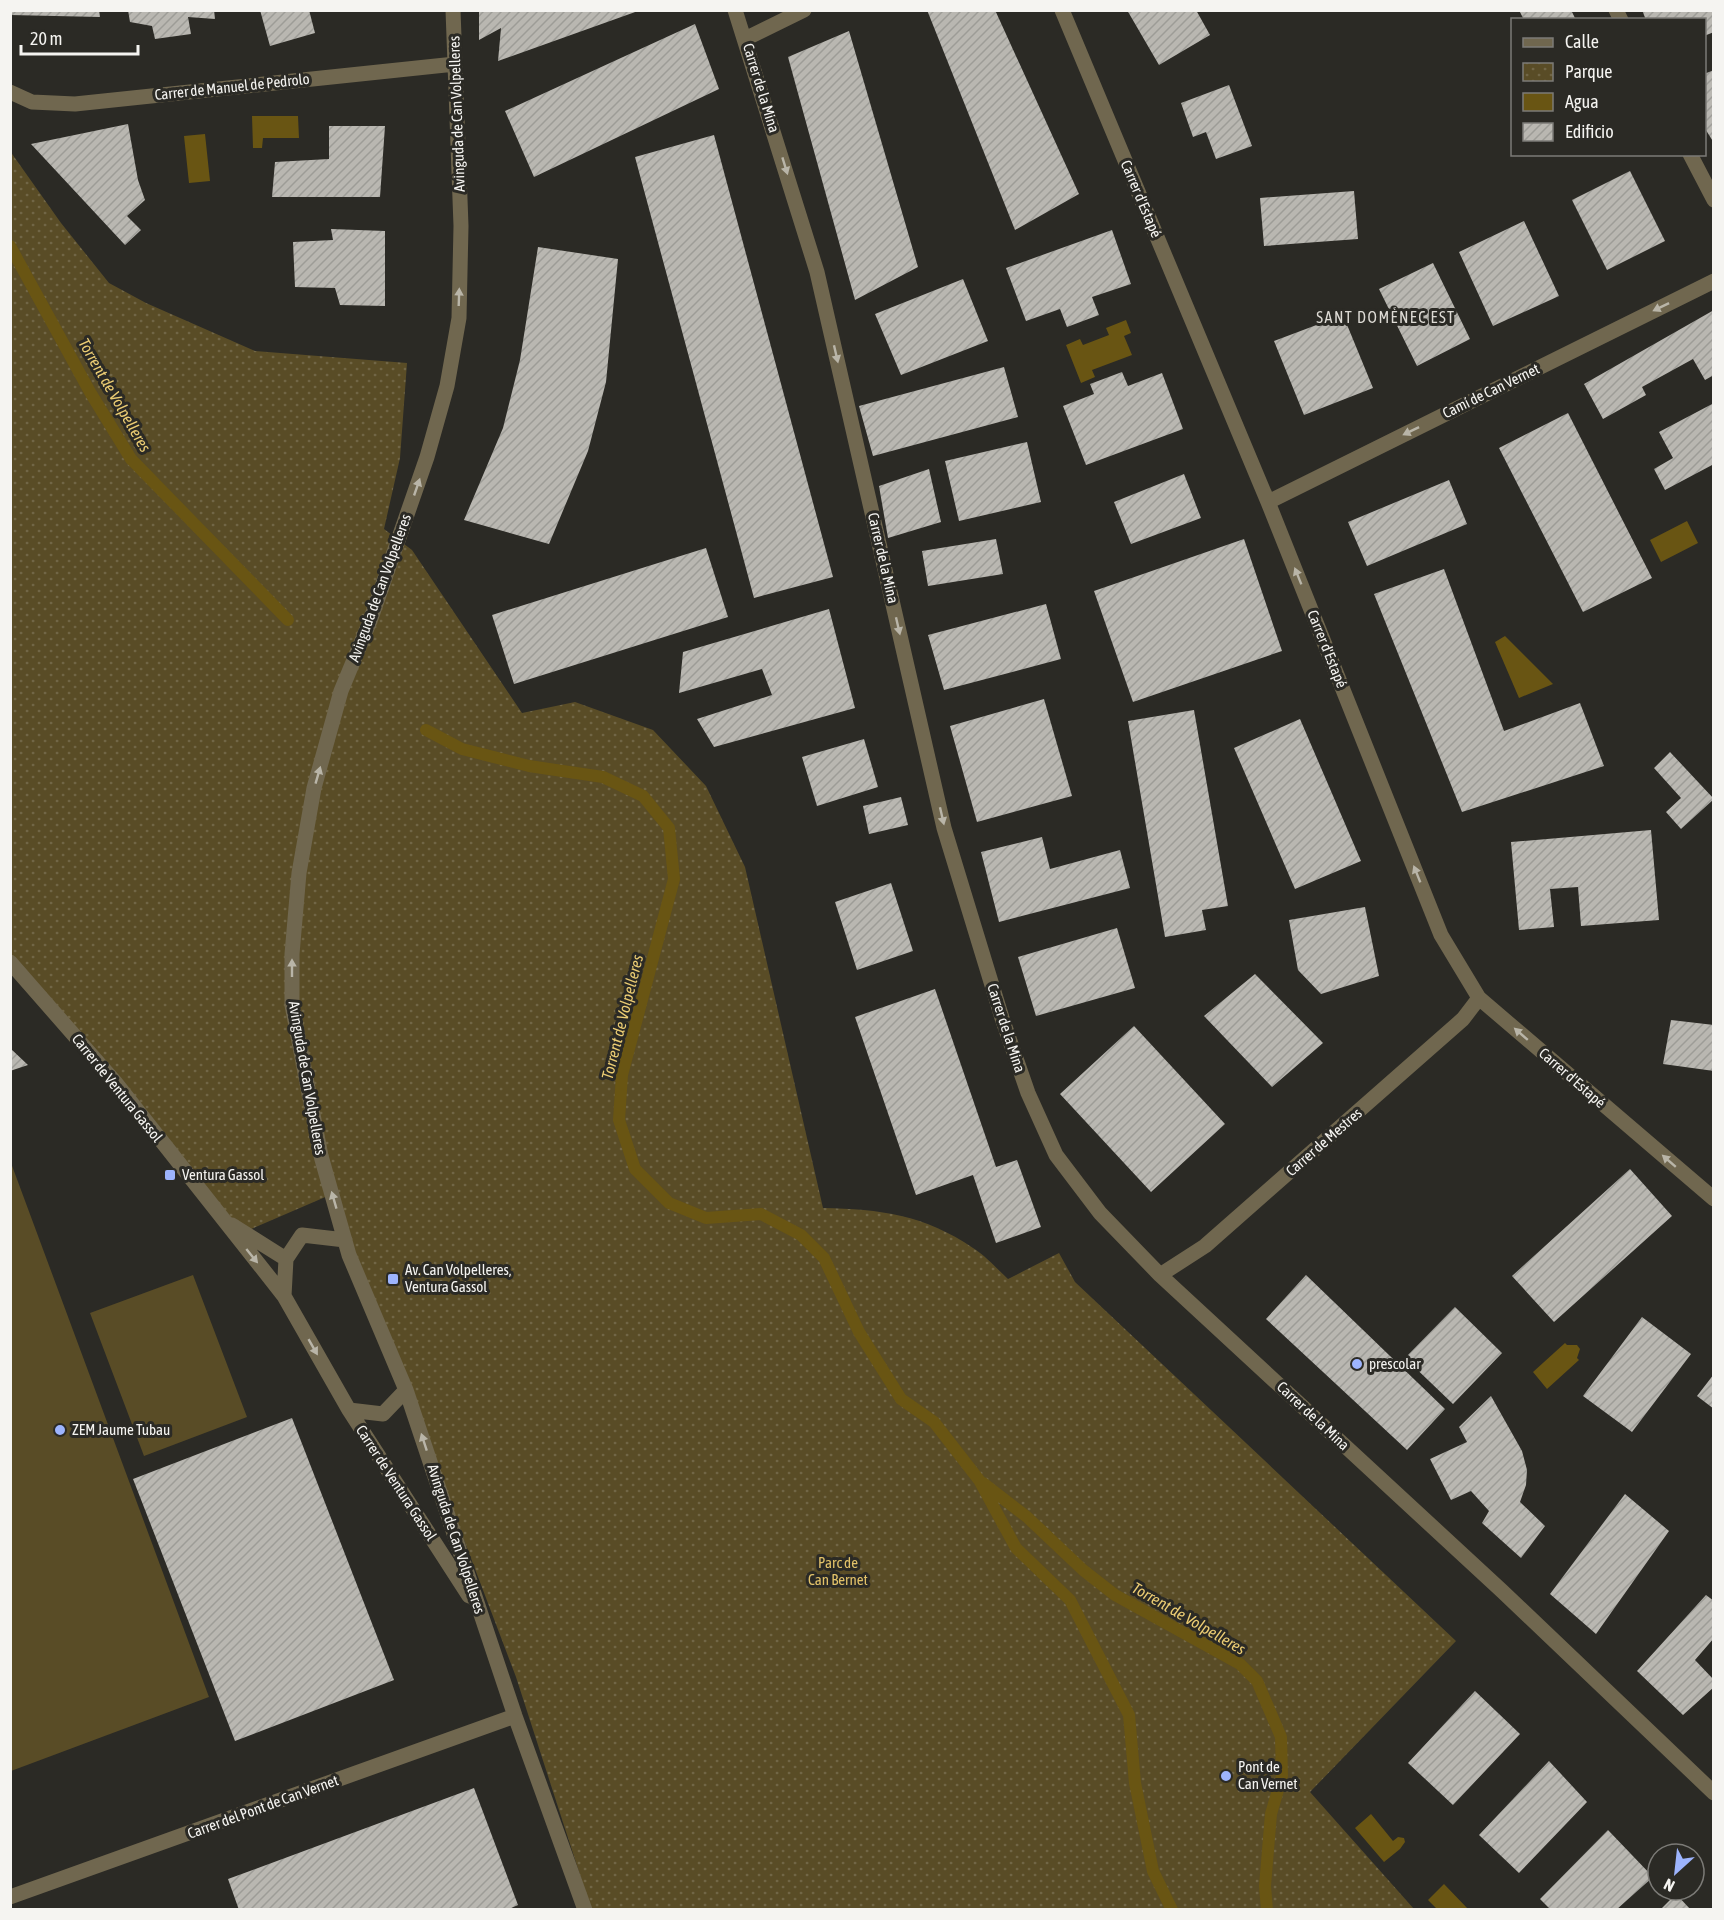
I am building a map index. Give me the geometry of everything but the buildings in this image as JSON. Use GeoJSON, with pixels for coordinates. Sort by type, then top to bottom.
{"type":"FeatureCollection","features":[{"type":"Feature","properties":{"kind":"street","name":"Avinguda de Can Volpelleres"},"geometry":{"type":"LineString","coordinates":[[453,10],[461,226],[459,318],[447,386],[427,457],[370,621],[341,691],[314,788],[299,873],[292,954],[292,1005],[321,1156],[349,1255],[406,1390],[515,1716],[585,1910]]}},
{"type":"Feature","properties":{"kind":"street","name":"Carrer de la Mina"},"geometry":{"type":"LineString","coordinates":[[735,10],[746,39],[817,272],[944,828],[1002,1018],[1028,1094],[1056,1155],[1100,1213],[1160,1275],[1502,1591],[1713,1793]]}},
{"type":"Feature","properties":{"kind":"street"},"geometry":{"type":"LineString","coordinates":[[746,39],[804,10]]}},
{"type":"Feature","properties":{"kind":"street","name":"Carrer d'Estapé"},"geometry":{"type":"LineString","coordinates":[[1062,10],[1268,502],[1441,935],[1479,998],[1713,1200]]}},
{"type":"Feature","properties":{"kind":"street","name":"Carrer de Manuel de Pedrolo"},"geometry":{"type":"LineString","coordinates":[[10,92],[32,102],[75,104],[455,64]]}},
{"type":"Feature","properties":{"kind":"street"},"geometry":{"type":"LineString","coordinates":[[1691,156],[1713,200]]}},
{"type":"Feature","properties":{"kind":"street","name":"Camí de Can Vernet"},"geometry":{"type":"LineString","coordinates":[[1268,502],[1713,281]]}},
{"type":"Feature","properties":{"kind":"street","name":"Carrer de Ventura Gassol"},"geometry":{"type":"LineString","coordinates":[[10,962],[115,1082],[284,1296],[349,1410],[482,1617]]}},
{"type":"Feature","properties":{"kind":"street","name":"Carrer de Mestres"},"geometry":{"type":"LineString","coordinates":[[1160,1275],[1214,1239],[1464,1019],[1479,998]]}},
{"type":"Feature","properties":{"kind":"street","name":"Carrer de Ventura Gassol"},"geometry":{"type":"LineString","coordinates":[[220,1216],[286,1259]]}},
{"type":"Feature","properties":{"kind":"street"},"geometry":{"type":"LineString","coordinates":[[284,1296],[286,1259],[302,1235],[345,1240]]}},
{"type":"Feature","properties":{"kind":"street","name":"Carrer de Ventura Gassol"},"geometry":{"type":"LineString","coordinates":[[349,1410],[384,1414],[406,1390]]}},
{"type":"Feature","properties":{"kind":"street","name":"Carrer del Pont de Can Vernet"},"geometry":{"type":"LineString","coordinates":[[10,1897],[515,1716]]}},
{"type":"Feature","properties":{"kind":"green space","name":"Parc de Can Bernet"},"geometry":{"type":"Polygon","coordinates":[[[10,151],[61,223],[109,283],[146,303],[255,351],[407,363],[400,458],[384,529],[412,550],[522,713],[575,702],[653,730],[706,786],[745,867],[823,1208],[883,1212],[919,1221],[973,1248],[1008,1279],[1059,1253],[1075,1282],[1456,1641],[1310,1792],[1414,1909],[591,1909],[516,1677],[330,1195],[235,1236],[11,964],[10,151]]]}},
{"type":"Feature","properties":{"kind":"green space","name":"ZEM Jaume Tubau"},"geometry":{"type":"Polygon","coordinates":[[[11,1163],[209,1697],[10,1771],[11,1163]]]}},
{"type":"Feature","properties":{"kind":"green space"},"geometry":{"type":"Polygon","coordinates":[[[193,1275],[247,1417],[144,1456],[90,1313],[193,1275]]]}},
{"type":"Feature","properties":{"kind":"water"},"geometry":{"type":"Polygon","coordinates":[[[252,116],[298,116],[299,138],[263,138],[262,148],[253,148],[252,116]]]}},
{"type":"Feature","properties":{"kind":"water"},"geometry":{"type":"Polygon","coordinates":[[[205,134],[210,181],[189,183],[184,136],[205,134]]]}},
{"type":"Feature","properties":{"kind":"water"},"geometry":{"type":"Polygon","coordinates":[[[1126,320],[1131,333],[1124,336],[1132,355],[1092,370],[1095,377],[1081,383],[1066,345],[1080,339],[1083,345],[1109,335],[1106,328],[1126,320]]]}},
{"type":"Feature","properties":{"kind":"water"},"geometry":{"type":"Polygon","coordinates":[[[1687,521],[1698,543],[1661,562],[1650,540],[1687,521]]]}},
{"type":"Feature","properties":{"kind":"water"},"geometry":{"type":"Polygon","coordinates":[[[1505,636],[1553,684],[1519,698],[1495,642],[1505,636]]]}},
{"type":"Feature","properties":{"kind":"water"},"geometry":{"type":"Polygon","coordinates":[[[1565,1343],[1577,1345],[1580,1349],[1577,1358],[1579,1360],[1547,1389],[1533,1372],[1565,1343]]]}},
{"type":"Feature","properties":{"kind":"water"},"geometry":{"type":"Polygon","coordinates":[[[1371,1814],[1393,1841],[1398,1837],[1404,1838],[1405,1842],[1400,1849],[1384,1862],[1355,1828],[1371,1814]]]}},
{"type":"Feature","properties":{"kind":"water"},"geometry":{"type":"Polygon","coordinates":[[[1444,1884],[1468,1909],[1437,1909],[1428,1900],[1444,1884]]]}},
{"type":"Feature","properties":{"kind":"waterway","name":"Torrent de Volpelleres"},"geometry":{"type":"LineString","coordinates":[[10,246],[90,392],[131,459],[288,620]]}},
{"type":"Feature","properties":{"kind":"waterway","name":"Torrent de Volpelleres"},"geometry":{"type":"LineString","coordinates":[[426,730],[462,749],[529,766],[603,777],[643,796],[669,828],[674,879],[622,1075],[619,1120],[635,1169],[669,1203],[706,1218],[761,1214],[801,1235],[824,1258],[859,1332],[901,1399],[934,1422],[979,1480],[1016,1548],[1070,1600],[1129,1715],[1135,1783],[1153,1871],[1172,1910]]}},
{"type":"Feature","properties":{"kind":"waterway","name":"Torrent de Volpelleres"},"geometry":{"type":"LineString","coordinates":[[983,1483],[1027,1517],[1083,1570],[1115,1595],[1240,1664],[1257,1681],[1281,1737],[1282,1776],[1271,1814],[1265,1886],[1267,1910]]}},
{"type":"Feature","properties":{"kind":"place","name":"Ventura Gassol"},"geometry":{"type":"Point","coordinates":[170,1175]}},
{"type":"Feature","properties":{"kind":"place","name":"Av. Can Volpelleres, Ventura Gassol"},"geometry":{"type":"Point","coordinates":[393,1279]}},
{"type":"Feature","properties":{"kind":"place","name":"prescolar"},"geometry":{"type":"Point","coordinates":[1357,1364]}},
{"type":"Feature","properties":{"kind":"place","name":"ZEM Jaume Tubau"},"geometry":{"type":"Point","coordinates":[60,1430]}},
{"type":"Feature","properties":{"kind":"place","name":"Pont de Can Vernet"},"geometry":{"type":"Point","coordinates":[1226,1776]}},
{"type":"Feature","properties":{"kind":"district","name":"SANT DOMÈNEC EST"},"geometry":{"type":"Point","coordinates":[1386,317]}}]}
